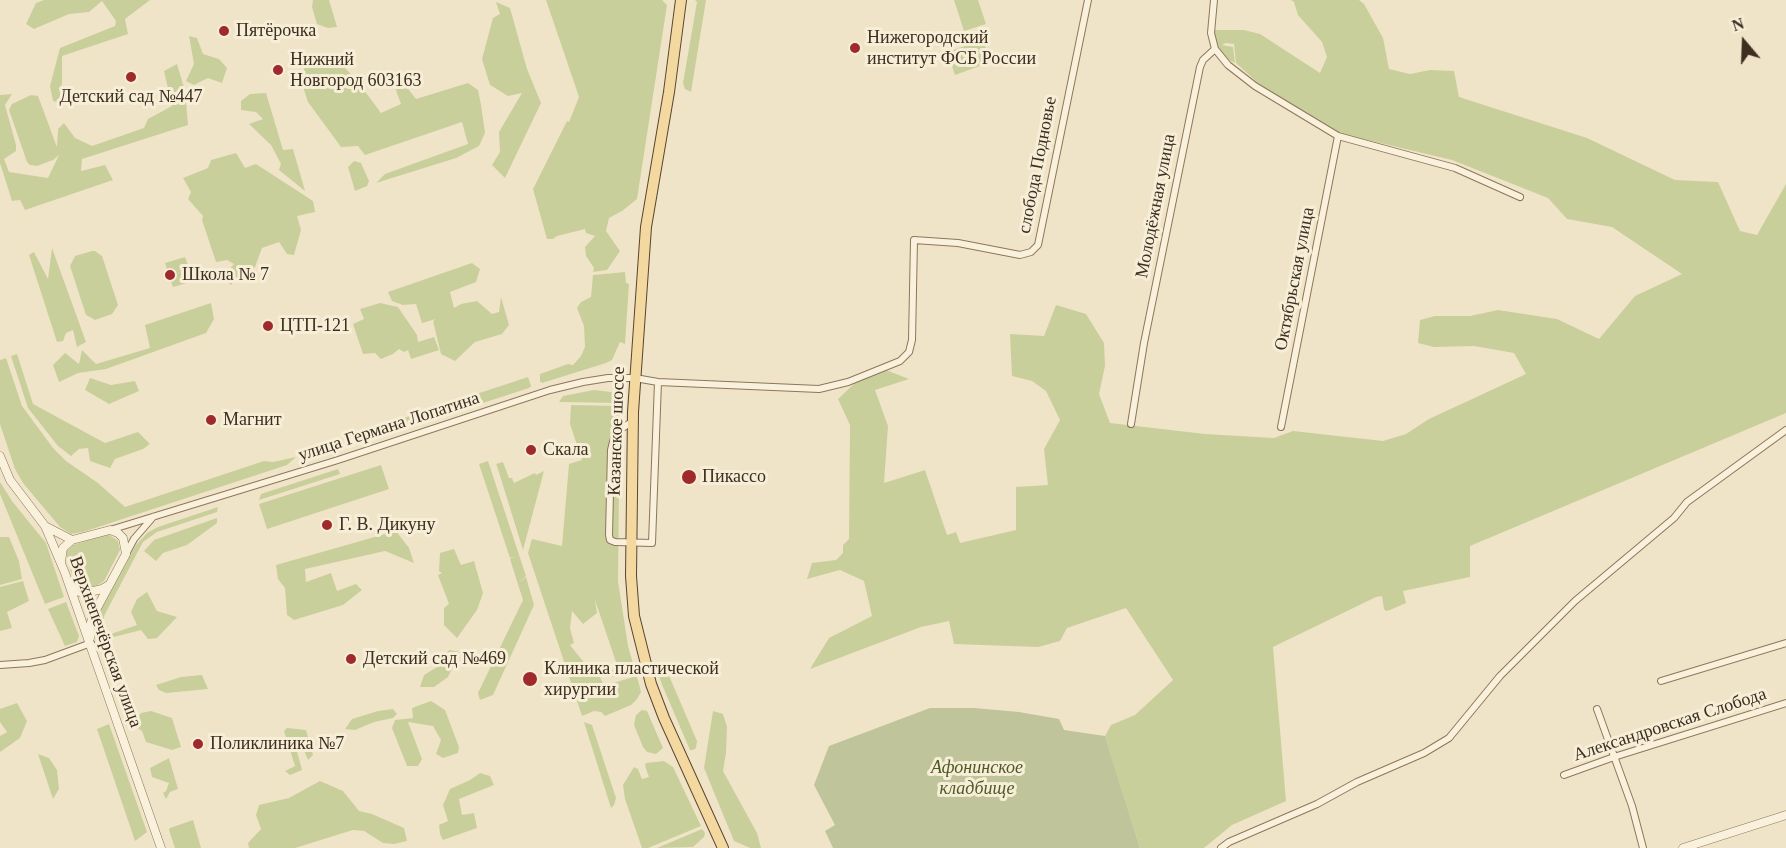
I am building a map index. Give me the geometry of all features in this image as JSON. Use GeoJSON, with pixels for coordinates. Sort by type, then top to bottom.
{"type":"FeatureCollection","features":[{"type":"Feature","properties":{"kind":"main road","name":"Казанское шоссе"},"geometry":{"type":"LineString","coordinates":[[681,0],[646,227],[635,378],[630,543],[634,616],[648,677],[664,718],[723,848]]}},
{"type":"Feature","properties":{"kind":"street","name":"слобода Подновье"},"geometry":{"type":"LineString","coordinates":[[914,240],[958,243],[1011,254],[1026,254],[1034,250],[1041,234],[1088,0]]}},
{"type":"Feature","properties":{"kind":"street"},"geometry":{"type":"LineString","coordinates":[[1214,0],[1211,26],[1215,49],[1236,73],[1338,136],[1455,168],[1520,196]]}},
{"type":"Feature","properties":{"kind":"street","name":"Молодёжная улица"},"geometry":{"type":"LineString","coordinates":[[1131,424],[1144,343],[1200,67],[1203,60],[1215,49]]}},
{"type":"Feature","properties":{"kind":"street","name":"Октябрьская улица"},"geometry":{"type":"LineString","coordinates":[[1281,427],[1338,136]]}},
{"type":"Feature","properties":{"kind":"street","name":"улица Германа Лопатина"},"geometry":{"type":"LineString","coordinates":[[72,540],[338,460],[550,390],[608,378],[819,389],[848,382],[900,361],[909,352],[912,340],[914,240]]}},
{"type":"Feature","properties":{"kind":"street"},"geometry":{"type":"LineString","coordinates":[[633,421],[621,429],[614,438],[610,450],[609,536],[610,540],[615,542],[652,543],[658,382]]}},
{"type":"Feature","properties":{"kind":"street"},"geometry":{"type":"LineString","coordinates":[[1221,848],[1238,838],[1317,804],[1357,782],[1424,753],[1449,738],[1500,676],[1575,602],[1674,518],[1687,502],[1786,430]]}},
{"type":"Feature","properties":{"kind":"street","name":"Верхнепечёрская улица"},"geometry":{"type":"LineString","coordinates":[[0,456],[10,480],[45,525],[69,582],[161,848]]}},
{"type":"Feature","properties":{"kind":"street"},"geometry":{"type":"LineString","coordinates":[[0,665],[29,663],[65,653],[90,642],[92,622],[109,585],[134,539],[154,517]]}},
{"type":"Feature","properties":{"kind":"street"},"geometry":{"type":"LineString","coordinates":[[45,525],[72,540],[63,548],[61,563]]}},
{"type":"Feature","properties":{"kind":"street"},"geometry":{"type":"LineString","coordinates":[[110,530],[123,538],[126,554]]}},
{"type":"Feature","properties":{"kind":"street"},"geometry":{"type":"LineString","coordinates":[[69,582],[76,591],[85,593],[109,585]]}},
{"type":"Feature","properties":{"kind":"street"},"geometry":{"type":"LineString","coordinates":[[1661,681],[1786,642]]}},
{"type":"Feature","properties":{"kind":"street","name":"Александровская Слобода"},"geometry":{"type":"LineString","coordinates":[[1564,775],[1786,703]]}},
{"type":"Feature","properties":{"kind":"street"},"geometry":{"type":"LineString","coordinates":[[1597,709],[1632,806],[1643,848]]}},
{"type":"Feature","properties":{"kind":"street"},"geometry":{"type":"LineString","coordinates":[[1683,848],[1786,815]]}},
{"type":"Feature","properties":{"kind":"green space"},"geometry":{"type":"Polygon","coordinates":[[[44,0],[150,0],[125,19],[128,34],[62,56],[59,103],[53,101],[50,86],[60,48],[115,26],[116,21],[102,1],[89,12],[69,14],[34,29],[26,24],[36,3],[44,0]]]}},
{"type":"Feature","properties":{"kind":"green space"},"geometry":{"type":"Polygon","coordinates":[[[313,0],[329,0],[337,27],[328,28],[317,24],[312,7],[313,0]]]}},
{"type":"Feature","properties":{"kind":"green space"},"geometry":{"type":"Polygon","coordinates":[[[546,0],[662,0],[667,5],[637,199],[609,218],[606,231],[620,251],[607,270],[593,272],[594,268],[586,256],[585,247],[595,236],[586,233],[585,229],[547,239],[533,189],[567,121],[569,122],[579,97],[546,0]]]}},
{"type":"Feature","properties":{"kind":"green space"},"geometry":{"type":"Polygon","coordinates":[[[695,0],[706,0],[691,92],[685,89],[683,83],[697,2],[695,0]]]}},
{"type":"Feature","properties":{"kind":"green space"},"geometry":{"type":"Polygon","coordinates":[[[954,0],[978,0],[986,24],[964,31],[954,0]]]}},
{"type":"Feature","properties":{"kind":"green space"},"geometry":{"type":"Polygon","coordinates":[[[1291,0],[1359,0],[1364,4],[1383,38],[1389,69],[1410,74],[1430,70],[1454,71],[1459,97],[1587,138],[1675,180],[1718,182],[1740,231],[1757,235],[1786,184],[1786,413],[1470,546],[1470,577],[1403,591],[1406,603],[1386,611],[1382,596],[1376,597],[1273,647],[1286,801],[1232,825],[1204,848],[1140,848],[1105,736],[1111,725],[1135,715],[1173,680],[1126,608],[1067,628],[1060,641],[1038,647],[954,644],[949,621],[921,627],[810,669],[829,638],[872,616],[864,581],[840,570],[807,579],[812,563],[836,560],[843,553],[843,545],[849,539],[850,425],[838,399],[858,380],[886,370],[909,379],[875,390],[888,426],[884,483],[925,470],[947,535],[956,532],[960,543],[1016,530],[1016,487],[1048,485],[1044,449],[1060,420],[1046,391],[1032,381],[1012,376],[1010,334],[1044,336],[1056,305],[1086,314],[1104,343],[1105,366],[1099,394],[1110,423],[1205,434],[1274,438],[1293,431],[1383,441],[1406,434],[1429,419],[1526,374],[1514,353],[1474,346],[1434,347],[1418,343],[1420,320],[1435,316],[1470,316],[1498,310],[1557,319],[1599,339],[1635,296],[1682,274],[1612,227],[1567,219],[1548,198],[1452,160],[1338,133],[1259,84],[1236,63],[1234,44],[1222,45],[1233,47],[1235,63],[1216,46],[1214,30],[1244,30],[1260,34],[1320,73],[1327,57],[1322,42],[1298,15],[1294,2],[1291,0]]]}},
{"type":"Feature","properties":{"kind":"green space"},"geometry":{"type":"Polygon","coordinates":[[[496,2],[510,8],[527,69],[541,103],[505,178],[492,165],[500,152],[499,132],[522,93],[508,96],[490,85],[482,59],[493,18],[500,14],[496,2]]]}},
{"type":"Feature","properties":{"kind":"green space"},"geometry":{"type":"Polygon","coordinates":[[[189,36],[197,38],[203,54],[219,59],[227,68],[222,83],[208,78],[194,85],[186,81],[194,64],[189,36]]]}},
{"type":"Feature","properties":{"kind":"green space"},"geometry":{"type":"Polygon","coordinates":[[[983,40],[991,62],[955,75],[947,52],[983,40]]]}},
{"type":"Feature","properties":{"kind":"green space"},"geometry":{"type":"Polygon","coordinates":[[[322,58],[341,64],[355,78],[381,113],[401,104],[394,85],[402,81],[416,99],[468,83],[478,90],[481,105],[485,133],[479,146],[456,158],[376,183],[385,174],[468,144],[462,122],[365,155],[358,146],[341,147],[308,102],[300,78],[307,63],[322,58]]]}},
{"type":"Feature","properties":{"kind":"green space"},"geometry":{"type":"Polygon","coordinates":[[[177,64],[185,91],[188,125],[82,159],[81,171],[105,165],[113,180],[25,210],[20,200],[12,201],[0,163],[0,95],[12,94],[5,105],[16,145],[16,151],[4,159],[9,172],[48,178],[59,155],[37,166],[27,162],[9,110],[12,104],[31,95],[38,96],[57,147],[58,129],[64,123],[75,138],[92,146],[144,128],[148,119],[172,106],[164,71],[177,64]]]}},
{"type":"Feature","properties":{"kind":"green space"},"geometry":{"type":"Polygon","coordinates":[[[266,93],[283,150],[293,149],[305,191],[279,170],[281,164],[271,145],[249,124],[263,119],[256,112],[241,110],[241,101],[250,94],[266,93]]]}},
{"type":"Feature","properties":{"kind":"green space"},"geometry":{"type":"Polygon","coordinates":[[[236,153],[245,168],[256,164],[313,201],[315,212],[297,216],[301,230],[294,255],[287,254],[279,242],[262,248],[255,267],[239,276],[231,285],[227,281],[228,271],[234,264],[227,260],[216,262],[202,220],[203,216],[188,199],[191,192],[183,178],[208,168],[211,160],[236,153]]]}},
{"type":"Feature","properties":{"kind":"green space"},"geometry":{"type":"Polygon","coordinates":[[[354,161],[361,163],[369,181],[367,186],[355,191],[348,167],[354,161]]]}},
{"type":"Feature","properties":{"kind":"green space"},"geometry":{"type":"Polygon","coordinates":[[[52,248],[86,342],[77,347],[73,330],[66,333],[63,341],[57,342],[29,255],[34,252],[48,279],[52,248]]]}},
{"type":"Feature","properties":{"kind":"green space"},"geometry":{"type":"Polygon","coordinates":[[[92,251],[102,256],[118,305],[112,314],[95,320],[86,315],[70,266],[75,256],[92,251]]]}},
{"type":"Feature","properties":{"kind":"green space"},"geometry":{"type":"Polygon","coordinates":[[[185,257],[188,265],[186,273],[192,278],[190,282],[173,287],[165,263],[185,257]]]}},
{"type":"Feature","properties":{"kind":"green space"},"geometry":{"type":"Polygon","coordinates":[[[472,263],[480,269],[476,282],[450,292],[454,308],[477,301],[492,314],[499,312],[501,297],[509,325],[502,334],[475,342],[455,361],[441,354],[433,321],[436,319],[422,323],[416,304],[403,305],[392,301],[388,292],[472,263]]]}},
{"type":"Feature","properties":{"kind":"green space"},"geometry":{"type":"Polygon","coordinates":[[[625,272],[626,283],[629,284],[625,344],[620,342],[612,360],[606,363],[542,383],[540,374],[568,364],[573,365],[581,356],[585,347],[584,326],[577,308],[581,302],[591,297],[593,275],[625,272]]]}},
{"type":"Feature","properties":{"kind":"green space"},"geometry":{"type":"Polygon","coordinates":[[[211,303],[214,319],[206,333],[106,369],[78,373],[59,382],[53,365],[65,353],[79,364],[82,350],[96,364],[150,348],[145,325],[211,303]]]}},
{"type":"Feature","properties":{"kind":"green space"},"geometry":{"type":"Polygon","coordinates":[[[380,303],[398,307],[417,335],[418,342],[434,337],[439,350],[411,359],[408,350],[404,352],[399,349],[381,359],[375,353],[363,354],[353,324],[364,319],[360,309],[380,303]]]}},
{"type":"Feature","properties":{"kind":"green space"},"geometry":{"type":"Polygon","coordinates":[[[17,354],[33,404],[105,443],[138,432],[150,444],[143,449],[115,459],[110,468],[90,461],[88,448],[79,449],[71,456],[58,446],[28,408],[11,356],[17,354]]]}},
{"type":"Feature","properties":{"kind":"green space"},"geometry":{"type":"Polygon","coordinates":[[[6,358],[22,406],[53,448],[66,461],[98,483],[125,507],[264,461],[273,462],[296,457],[287,465],[71,534],[60,527],[23,483],[15,469],[0,424],[0,360],[6,358]]]}},
{"type":"Feature","properties":{"kind":"green space"},"geometry":{"type":"Polygon","coordinates":[[[528,377],[531,386],[529,388],[440,417],[434,415],[431,409],[528,377]]]}},
{"type":"Feature","properties":{"kind":"green space"},"geometry":{"type":"Polygon","coordinates":[[[90,378],[111,385],[135,381],[139,391],[109,404],[85,390],[90,378]]]}},
{"type":"Feature","properties":{"kind":"green space"},"geometry":{"type":"Polygon","coordinates":[[[594,390],[617,395],[619,403],[559,402],[563,396],[594,390]]]}},
{"type":"Feature","properties":{"kind":"green space"},"geometry":{"type":"Polygon","coordinates":[[[571,405],[620,406],[618,581],[628,646],[634,667],[628,673],[609,677],[607,672],[618,668],[595,600],[597,613],[583,624],[572,611],[570,628],[574,643],[570,645],[595,676],[599,675],[604,686],[636,676],[638,680],[641,692],[637,699],[631,705],[605,716],[601,712],[594,711],[582,716],[528,553],[532,539],[562,546],[569,464],[582,460],[570,424],[571,405]]]}},
{"type":"Feature","properties":{"kind":"green space"},"geometry":{"type":"Polygon","coordinates":[[[425,411],[428,418],[423,422],[366,441],[360,440],[356,434],[425,411]]]}},
{"type":"Feature","properties":{"kind":"green space"},"geometry":{"type":"Polygon","coordinates":[[[488,461],[526,576],[518,583],[526,577],[534,605],[493,695],[480,700],[478,693],[523,600],[510,559],[514,557],[510,558],[479,464],[488,461]]]}},
{"type":"Feature","properties":{"kind":"green space"},"geometry":{"type":"Polygon","coordinates":[[[503,462],[509,478],[512,478],[514,483],[544,471],[523,550],[496,464],[503,462]]]}},
{"type":"Feature","properties":{"kind":"green space"},"geometry":{"type":"Polygon","coordinates":[[[381,465],[389,489],[267,529],[259,504],[381,465]]]}},
{"type":"Feature","properties":{"kind":"green space"},"geometry":{"type":"Polygon","coordinates":[[[338,469],[340,474],[259,500],[261,494],[338,469]]]}},
{"type":"Feature","properties":{"kind":"green space"},"geometry":{"type":"Polygon","coordinates":[[[0,482],[12,501],[46,543],[64,597],[45,604],[0,494],[0,482]]]}},
{"type":"Feature","properties":{"kind":"green space"},"geometry":{"type":"Polygon","coordinates":[[[218,507],[217,512],[157,532],[143,542],[104,616],[103,637],[112,666],[108,664],[99,641],[97,623],[100,610],[136,545],[147,533],[158,527],[218,507]]]}},
{"type":"Feature","properties":{"kind":"green space"},"geometry":{"type":"Polygon","coordinates":[[[217,518],[217,523],[187,545],[163,553],[156,561],[144,551],[154,540],[217,518]]]}},
{"type":"Feature","properties":{"kind":"green space"},"geometry":{"type":"Polygon","coordinates":[[[396,531],[409,548],[414,563],[385,551],[305,569],[306,582],[331,573],[337,591],[356,584],[362,590],[343,605],[294,620],[287,615],[285,588],[278,579],[276,565],[396,531]]]}},
{"type":"Feature","properties":{"kind":"green space"},"geometry":{"type":"Polygon","coordinates":[[[108,534],[118,541],[120,550],[104,581],[90,587],[77,584],[67,560],[67,551],[73,545],[108,534]]]}},
{"type":"Feature","properties":{"kind":"green space"},"geometry":{"type":"Polygon","coordinates":[[[0,537],[9,537],[19,561],[22,579],[0,585],[0,537]]]}},
{"type":"Feature","properties":{"kind":"green space"},"geometry":{"type":"Polygon","coordinates":[[[454,549],[461,565],[474,561],[483,593],[477,610],[457,638],[444,625],[444,608],[449,604],[438,575],[442,573],[439,571],[440,553],[454,549]]]}},
{"type":"Feature","properties":{"kind":"green space"},"geometry":{"type":"Polygon","coordinates":[[[23,581],[29,601],[7,612],[12,628],[0,631],[0,587],[23,581]]]}},
{"type":"Feature","properties":{"kind":"green space"},"geometry":{"type":"Polygon","coordinates":[[[147,592],[157,611],[177,617],[157,638],[148,639],[141,630],[114,637],[111,634],[137,625],[131,612],[137,599],[147,592]]]}},
{"type":"Feature","properties":{"kind":"green space"},"geometry":{"type":"Polygon","coordinates":[[[66,602],[79,636],[77,642],[65,646],[48,609],[66,602]]]}},
{"type":"Feature","properties":{"kind":"green space"},"geometry":{"type":"Polygon","coordinates":[[[449,650],[460,652],[448,677],[434,687],[420,687],[424,675],[437,667],[449,650]]]}},
{"type":"Feature","properties":{"kind":"green space"},"geometry":{"type":"Polygon","coordinates":[[[659,665],[667,671],[697,741],[696,748],[693,750],[690,750],[663,687],[655,666],[659,665]]]}},
{"type":"Feature","properties":{"kind":"green space"},"geometry":{"type":"Polygon","coordinates":[[[202,675],[208,689],[166,693],[159,690],[156,685],[181,677],[202,675]]]}},
{"type":"Feature","properties":{"kind":"green space"},"geometry":{"type":"Polygon","coordinates":[[[431,701],[445,710],[459,747],[458,753],[443,758],[436,754],[441,740],[433,726],[408,722],[422,759],[418,766],[407,766],[392,728],[395,720],[413,718],[412,708],[431,701]]]}},
{"type":"Feature","properties":{"kind":"green space"},"geometry":{"type":"Polygon","coordinates":[[[17,703],[27,721],[20,738],[0,752],[0,736],[7,732],[0,722],[0,709],[17,703]]]}},
{"type":"Feature","properties":{"kind":"green space","name":"Афонинское кладбище"},"geometry":{"type":"Polygon","coordinates":[[[930,708],[974,708],[1019,712],[1059,719],[1064,730],[1105,736],[1140,848],[833,848],[825,831],[835,825],[814,785],[829,746],[930,708]]]}},
{"type":"Feature","properties":{"kind":"green space"},"geometry":{"type":"Polygon","coordinates":[[[393,709],[397,714],[393,718],[374,722],[355,730],[345,729],[352,719],[393,709]]]}},
{"type":"Feature","properties":{"kind":"green space"},"geometry":{"type":"Polygon","coordinates":[[[642,710],[647,711],[663,748],[656,754],[647,752],[643,747],[634,725],[636,715],[642,710]]]}},
{"type":"Feature","properties":{"kind":"green space"},"geometry":{"type":"Polygon","coordinates":[[[151,711],[172,718],[181,747],[172,750],[146,742],[142,731],[136,727],[134,722],[141,713],[151,711]]]}},
{"type":"Feature","properties":{"kind":"green space"},"geometry":{"type":"Polygon","coordinates":[[[713,711],[723,714],[727,727],[723,771],[757,833],[761,848],[750,848],[734,841],[704,768],[713,711]]]}},
{"type":"Feature","properties":{"kind":"green space"},"geometry":{"type":"Polygon","coordinates":[[[584,722],[592,725],[616,798],[611,808],[584,722]]]}},
{"type":"Feature","properties":{"kind":"green space"},"geometry":{"type":"Polygon","coordinates":[[[109,724],[147,832],[135,841],[97,729],[109,724]]]}},
{"type":"Feature","properties":{"kind":"green space"},"geometry":{"type":"Polygon","coordinates":[[[287,728],[306,730],[313,755],[308,760],[299,739],[294,740],[302,770],[290,775],[285,771],[295,766],[284,731],[287,728]]]}},
{"type":"Feature","properties":{"kind":"green space"},"geometry":{"type":"Polygon","coordinates":[[[38,754],[49,758],[57,770],[59,789],[53,799],[38,754]]]}},
{"type":"Feature","properties":{"kind":"green space"},"geometry":{"type":"Polygon","coordinates":[[[169,758],[178,789],[170,792],[166,799],[163,793],[169,783],[152,777],[150,768],[169,758]]]}},
{"type":"Feature","properties":{"kind":"green space"},"geometry":{"type":"Polygon","coordinates":[[[664,761],[673,767],[701,826],[648,848],[642,848],[625,799],[623,785],[634,767],[638,769],[642,779],[649,777],[646,763],[664,761]]]}},
{"type":"Feature","properties":{"kind":"green space"},"geometry":{"type":"Polygon","coordinates":[[[480,773],[490,776],[494,785],[459,799],[462,815],[474,813],[477,828],[443,840],[439,825],[448,821],[443,805],[450,789],[480,773]]]}},
{"type":"Feature","properties":{"kind":"green space"},"geometry":{"type":"Polygon","coordinates":[[[320,781],[343,791],[359,811],[404,828],[407,841],[394,844],[383,843],[364,831],[353,830],[295,848],[249,848],[248,843],[261,829],[256,815],[259,805],[289,798],[320,781]]]}},
{"type":"Feature","properties":{"kind":"green space"},"geometry":{"type":"Polygon","coordinates":[[[193,820],[201,848],[175,848],[170,828],[193,820]]]}},
{"type":"Feature","properties":{"kind":"green space"},"geometry":{"type":"Polygon","coordinates":[[[702,829],[705,833],[704,837],[693,847],[657,848],[702,829]]]}},
{"type":"Feature","properties":{"kind":"place","name":"Пятёрочка"},"geometry":{"type":"Point","coordinates":[224,31]}},
{"type":"Feature","properties":{"kind":"place","name":"Нижегородский институт ФСБ России"},"geometry":{"type":"Point","coordinates":[855,48]}},
{"type":"Feature","properties":{"kind":"place","name":"Нижний Новгород 603163"},"geometry":{"type":"Point","coordinates":[278,70]}},
{"type":"Feature","properties":{"kind":"place","name":"Детский сад №447"},"geometry":{"type":"Point","coordinates":[131,77]}},
{"type":"Feature","properties":{"kind":"place","name":"Школа № 7"},"geometry":{"type":"Point","coordinates":[170,275]}},
{"type":"Feature","properties":{"kind":"place","name":"ЦТП-121"},"geometry":{"type":"Point","coordinates":[268,326]}},
{"type":"Feature","properties":{"kind":"place","name":"Магнит"},"geometry":{"type":"Point","coordinates":[211,420]}},
{"type":"Feature","properties":{"kind":"place","name":"Скала"},"geometry":{"type":"Point","coordinates":[531,450]}},
{"type":"Feature","properties":{"kind":"place","name":"Пикассо"},"geometry":{"type":"Point","coordinates":[689,477]}},
{"type":"Feature","properties":{"kind":"place","name":"Г. В. Дикуну"},"geometry":{"type":"Point","coordinates":[327,525]}},
{"type":"Feature","properties":{"kind":"place","name":"Детский сад №469"},"geometry":{"type":"Point","coordinates":[351,659]}},
{"type":"Feature","properties":{"kind":"place","name":"Клиника пластической хирургии"},"geometry":{"type":"Point","coordinates":[530,679]}},
{"type":"Feature","properties":{"kind":"place","name":"Поликлиника №7"},"geometry":{"type":"Point","coordinates":[198,744]}}]}
